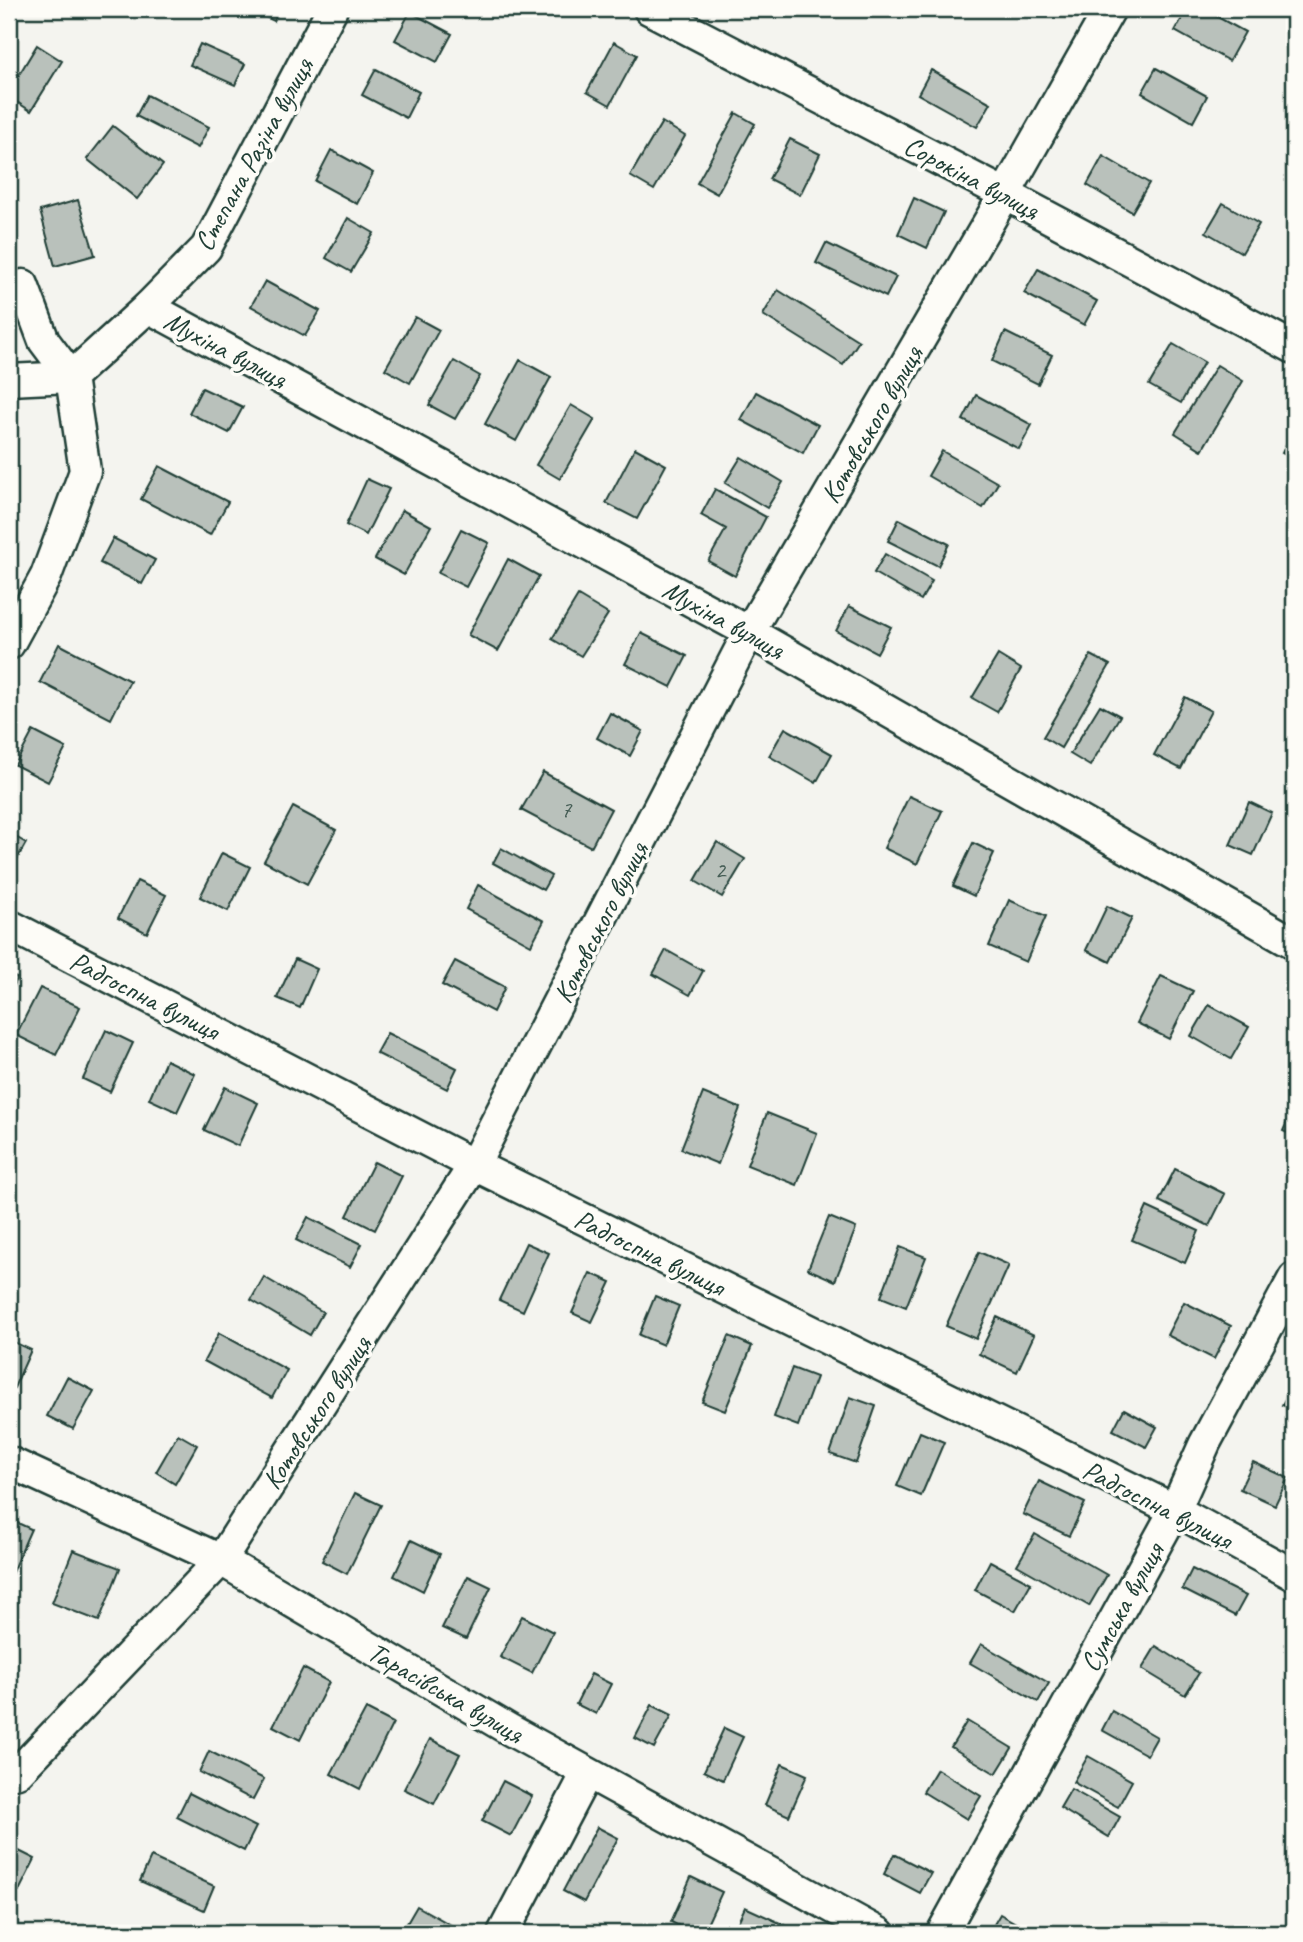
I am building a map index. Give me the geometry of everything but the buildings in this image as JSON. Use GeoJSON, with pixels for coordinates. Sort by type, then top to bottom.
{"type":"FeatureCollection","features":[{"type":"Feature","properties":{"kind":"street","name":"Степана Разіна вулиця"},"geometry":{"type":"LineString","coordinates":[[71,377],[148,307],[206,248],[332,9]]}},
{"type":"Feature","properties":{"kind":"street","name":"Сорокіна вулиця"},"geometry":{"type":"LineString","coordinates":[[649,9],[1294,348]]}},
{"type":"Feature","properties":{"kind":"street","name":"Котовського вулиця"},"geometry":{"type":"LineString","coordinates":[[9,1774],[18,1772],[221,1560],[474,1165],[749,632],[1110,9]]}},
{"type":"Feature","properties":{"kind":"street"},"geometry":{"type":"LineString","coordinates":[[9,644],[46,576],[85,471],[71,377],[44,341],[23,285]]}},
{"type":"Feature","properties":{"kind":"street","name":"Мухіна вулиця"},"geometry":{"type":"LineString","coordinates":[[148,307],[749,632],[1294,943]]}},
{"type":"Feature","properties":{"kind":"street"},"geometry":{"type":"LineString","coordinates":[[9,380],[71,377]]}},
{"type":"Feature","properties":{"kind":"street","name":"Радгоспна вулиця"},"geometry":{"type":"LineString","coordinates":[[9,925],[474,1165],[1175,1510],[1294,1575]]}},
{"type":"Feature","properties":{"kind":"street","name":"Сумська вулиця"},"geometry":{"type":"LineString","coordinates":[[942,1933],[1175,1510],[1205,1443],[1294,1278]]}},
{"type":"Feature","properties":{"kind":"street","name":"Тарасівська вулиця"},"geometry":{"type":"LineString","coordinates":[[9,1462],[221,1560],[510,1730],[878,1933]]}},
{"type":"Feature","properties":{"kind":"street"},"geometry":{"type":"LineString","coordinates":[[503,1933],[587,1773]]}}]}
